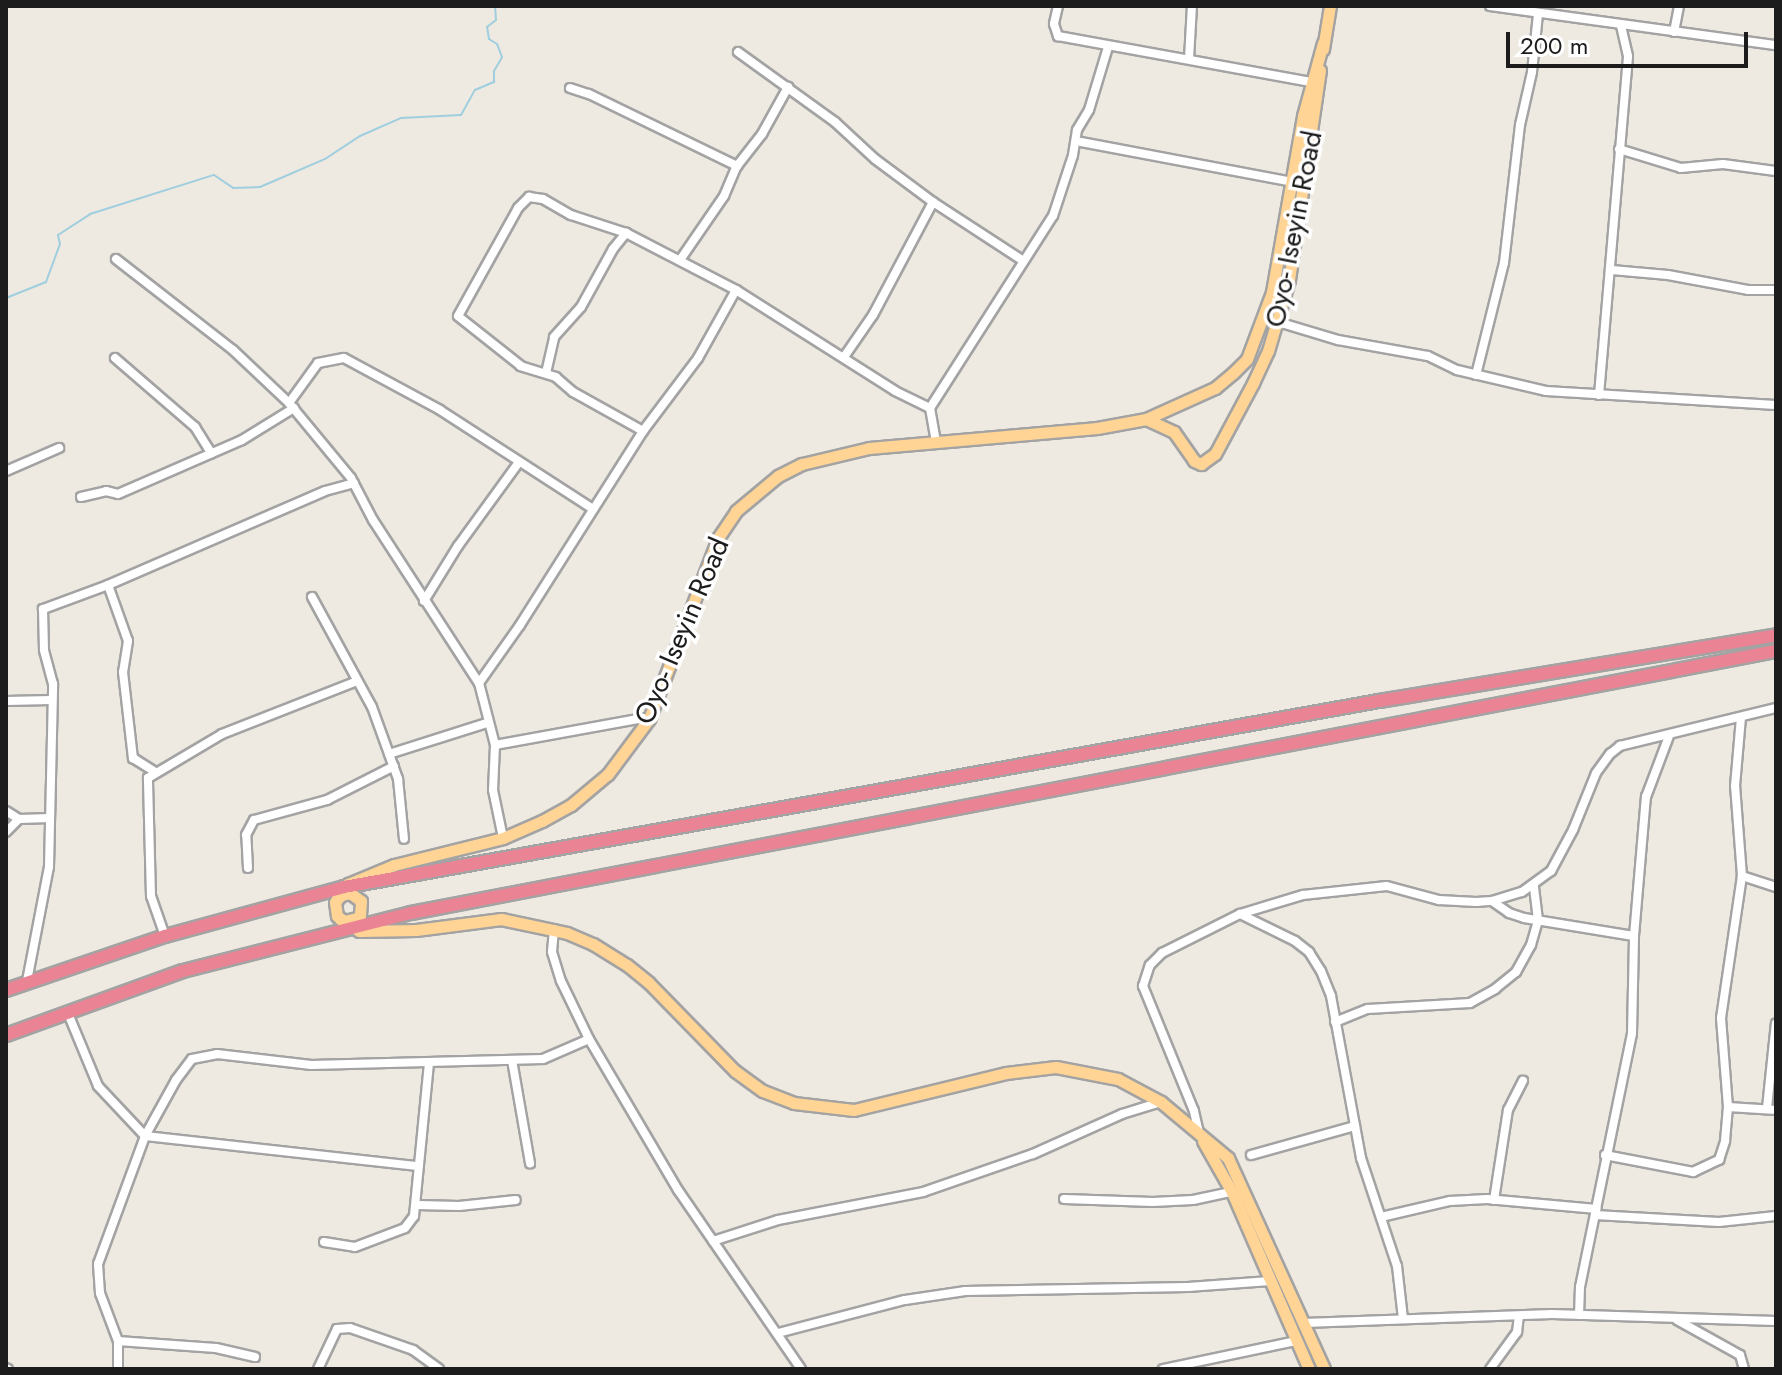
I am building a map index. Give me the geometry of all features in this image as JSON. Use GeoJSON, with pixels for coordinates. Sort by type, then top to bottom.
{"type":"FeatureCollection","features":[{"type":"Feature","properties":{"kind":"highway"},"geometry":{"type":"LineString","coordinates":[[7,987],[297,897],[350,892],[1379,701],[1776,635]]}},
{"type":"Feature","properties":{"kind":"highway"},"geometry":{"type":"LineString","coordinates":[[6,1035],[183,971],[352,919],[371,923],[733,848],[1028,796],[1776,651]]}},
{"type":"Feature","properties":{"kind":"main road","name":"Oyo- Iseyin Road"},"geometry":{"type":"LineString","coordinates":[[1146,419],[1174,432],[1194,461],[1208,462],[1253,383],[1278,322],[1301,214],[1330,6]]}},
{"type":"Feature","properties":{"kind":"main road","name":"Oyo- Iseyin Road"},"geometry":{"type":"LineString","coordinates":[[350,892],[377,872],[503,838],[571,805],[608,774],[649,719],[706,561],[736,511],[755,493],[802,464],[838,454],[1097,428],[1146,419],[1215,388],[1247,359],[1272,292],[1311,82],[1323,43]]}},
{"type":"Feature","properties":{"kind":"main road"},"geometry":{"type":"LineString","coordinates":[[350,892],[352,919]]}},
{"type":"Feature","properties":{"kind":"main road"},"geometry":{"type":"LineString","coordinates":[[350,892],[334,912],[383,931],[501,919],[554,929],[593,944],[627,965],[660,994],[735,1071],[763,1091],[794,1103],[854,1110],[1006,1073],[1056,1067],[1118,1079],[1161,1102],[1228,1158],[1239,1176],[1324,1369]]}},
{"type":"Feature","properties":{"kind":"main road"},"geometry":{"type":"LineString","coordinates":[[352,919],[371,923],[383,931]]}},
{"type":"Feature","properties":{"kind":"main road"},"geometry":{"type":"LineString","coordinates":[[1199,1133],[1232,1192],[1309,1369]]}},
{"type":"Feature","properties":{"kind":"street"},"geometry":{"type":"LineString","coordinates":[[1058,6],[1054,24],[1058,36],[1311,82]]}},
{"type":"Feature","properties":{"kind":"street"},"geometry":{"type":"LineString","coordinates":[[1189,59],[1192,6]]}},
{"type":"Feature","properties":{"kind":"street"},"geometry":{"type":"LineString","coordinates":[[1490,6],[1776,45]]}},
{"type":"Feature","properties":{"kind":"street"},"geometry":{"type":"LineString","coordinates":[[1674,32],[1679,6]]}},
{"type":"Feature","properties":{"kind":"street"},"geometry":{"type":"LineString","coordinates":[[1476,375],[1494,315],[1506,251],[1520,125],[1532,72],[1538,14]]}},
{"type":"Feature","properties":{"kind":"street"},"geometry":{"type":"LineString","coordinates":[[1599,395],[1628,56],[1621,25]]}},
{"type":"Feature","properties":{"kind":"street"},"geometry":{"type":"LineString","coordinates":[[936,443],[930,408],[1053,216],[1073,155],[1077,130],[1089,110],[1108,47]]}},
{"type":"Feature","properties":{"kind":"street"},"geometry":{"type":"LineString","coordinates":[[738,52],[788,87],[933,202],[1022,260]]}},
{"type":"Feature","properties":{"kind":"street"},"geometry":{"type":"LineString","coordinates":[[680,260],[724,196],[737,166],[762,134],[788,87]]}},
{"type":"Feature","properties":{"kind":"street"},"geometry":{"type":"LineString","coordinates":[[570,88],[589,94],[737,166]]}},
{"type":"Feature","properties":{"kind":"street"},"geometry":{"type":"LineString","coordinates":[[1081,142],[1292,182]]}},
{"type":"Feature","properties":{"kind":"street"},"geometry":{"type":"LineString","coordinates":[[1619,149],[1681,168],[1723,164],[1776,171]]}},
{"type":"Feature","properties":{"kind":"street"},"geometry":{"type":"LineString","coordinates":[[643,431],[573,392],[546,373],[521,366],[462,321],[459,310],[518,208],[529,197],[543,199],[571,215],[626,233],[680,260],[736,290],[895,391],[930,408]]}},
{"type":"Feature","properties":{"kind":"street"},"geometry":{"type":"LineString","coordinates":[[844,357],[873,315],[933,202]]}},
{"type":"Feature","properties":{"kind":"street"},"geometry":{"type":"LineString","coordinates":[[546,373],[554,337],[581,307],[626,233]]}},
{"type":"Feature","properties":{"kind":"street"},"geometry":{"type":"LineString","coordinates":[[116,259],[233,350],[291,406],[354,483],[373,520],[479,683],[495,745],[493,790],[503,838]]}},
{"type":"Feature","properties":{"kind":"street"},"geometry":{"type":"LineString","coordinates":[[1612,270],[1668,275],[1748,290],[1776,290]]}},
{"type":"Feature","properties":{"kind":"street"},"geometry":{"type":"LineString","coordinates":[[479,683],[520,625],[643,431],[698,358],[736,290]]}},
{"type":"Feature","properties":{"kind":"street"},"geometry":{"type":"LineString","coordinates":[[1278,322],[1338,340],[1428,356],[1476,375],[1546,391],[1776,405]]}},
{"type":"Feature","properties":{"kind":"street"},"geometry":{"type":"LineString","coordinates":[[115,358],[187,419],[211,453]]}},
{"type":"Feature","properties":{"kind":"street"},"geometry":{"type":"LineString","coordinates":[[81,497],[106,491],[118,494],[242,440],[291,406],[318,363],[344,358],[426,402],[593,509]]}},
{"type":"Feature","properties":{"kind":"street"},"geometry":{"type":"LineString","coordinates":[[6,471],[59,448]]}},
{"type":"Feature","properties":{"kind":"street"},"geometry":{"type":"LineString","coordinates":[[424,601],[458,546],[519,462]]}},
{"type":"Feature","properties":{"kind":"street"},"geometry":{"type":"LineString","coordinates":[[27,981],[44,904],[50,818],[53,684],[44,650],[43,609],[108,585],[325,491],[354,483]]}},
{"type":"Feature","properties":{"kind":"street"},"geometry":{"type":"LineString","coordinates":[[108,585],[128,641],[123,672],[133,758],[155,772]]}},
{"type":"Feature","properties":{"kind":"street"},"geometry":{"type":"LineString","coordinates":[[312,597],[372,707],[394,766],[404,839]]}},
{"type":"Feature","properties":{"kind":"street"},"geometry":{"type":"LineString","coordinates":[[165,936],[151,896],[148,778],[222,734],[357,681]]}},
{"type":"Feature","properties":{"kind":"street"},"geometry":{"type":"LineString","coordinates":[[6,701],[51,700]]}},
{"type":"Feature","properties":{"kind":"street"},"geometry":{"type":"LineString","coordinates":[[1199,1133],[1194,1111],[1143,986],[1144,975],[1162,953],[1240,914],[1303,895],[1365,887],[1409,890],[1439,900],[1492,901],[1534,885],[1551,871],[1596,773],[1620,746],[1776,708]]}},
{"type":"Feature","properties":{"kind":"street"},"geometry":{"type":"LineString","coordinates":[[1605,1155],[1693,1172],[1719,1160],[1725,1141],[1728,1107],[1721,1018],[1742,876],[1735,786],[1741,717]]}},
{"type":"Feature","properties":{"kind":"street"},"geometry":{"type":"LineString","coordinates":[[495,745],[644,718]]}},
{"type":"Feature","properties":{"kind":"street"},"geometry":{"type":"LineString","coordinates":[[389,754],[487,723]]}},
{"type":"Feature","properties":{"kind":"street"},"geometry":{"type":"LineString","coordinates":[[1579,1315],[1580,1287],[1632,1033],[1634,936],[1646,797],[1669,736]]}},
{"type":"Feature","properties":{"kind":"street"},"geometry":{"type":"LineString","coordinates":[[248,868],[246,835],[254,820],[327,800],[394,766]]}},
{"type":"Feature","properties":{"kind":"street"},"geometry":{"type":"LineString","coordinates":[[6,811],[19,819],[50,818]]}},
{"type":"Feature","properties":{"kind":"street"},"geometry":{"type":"LineString","coordinates":[[6,832],[19,819]]}},
{"type":"Feature","properties":{"kind":"street"},"geometry":{"type":"LineString","coordinates":[[1742,876],[1776,887]]}},
{"type":"Feature","properties":{"kind":"street"},"geometry":{"type":"LineString","coordinates":[[1335,1022],[1368,1009],[1470,1003],[1516,972],[1531,945],[1538,920],[1534,885]]}},
{"type":"Feature","properties":{"kind":"street"},"geometry":{"type":"LineString","coordinates":[[1492,901],[1509,913],[1634,936]]}},
{"type":"Feature","properties":{"kind":"street"},"geometry":{"type":"LineString","coordinates":[[1240,914],[1295,941],[1309,952],[1331,996],[1369,1189],[1397,1266],[1403,1319]]}},
{"type":"Feature","properties":{"kind":"street"},"geometry":{"type":"LineString","coordinates":[[554,929],[552,952],[561,981],[589,1039],[678,1190],[801,1369]]}},
{"type":"Feature","properties":{"kind":"street"},"geometry":{"type":"LineString","coordinates":[[67,1011],[98,1086],[145,1136],[418,1166]]}},
{"type":"Feature","properties":{"kind":"street"},"geometry":{"type":"LineString","coordinates":[[1728,1107],[1772,1109],[1776,1023]]}},
{"type":"Feature","properties":{"kind":"street"},"geometry":{"type":"LineString","coordinates":[[118,1369],[118,1341],[100,1293],[98,1264],[145,1136],[176,1080],[198,1055],[217,1054],[311,1065],[429,1064],[543,1059],[589,1039]]}},
{"type":"Feature","properties":{"kind":"street"},"geometry":{"type":"LineString","coordinates":[[512,1060],[530,1163]]}},
{"type":"Feature","properties":{"kind":"street"},"geometry":{"type":"LineString","coordinates":[[324,1242],[355,1247],[405,1228],[414,1216],[429,1064]]}},
{"type":"Feature","properties":{"kind":"street"},"geometry":{"type":"LineString","coordinates":[[1494,1200],[1508,1110],[1523,1081]]}},
{"type":"Feature","properties":{"kind":"street"},"geometry":{"type":"LineString","coordinates":[[713,1241],[778,1220],[923,1192],[1033,1154],[1122,1114],[1161,1102]]}},
{"type":"Feature","properties":{"kind":"street"},"geometry":{"type":"LineString","coordinates":[[1251,1155],[1355,1126]]}},
{"type":"Feature","properties":{"kind":"street"},"geometry":{"type":"LineString","coordinates":[[1064,1199],[1153,1202],[1217,1197],[1232,1192]]}},
{"type":"Feature","properties":{"kind":"street"},"geometry":{"type":"LineString","coordinates":[[417,1205],[459,1206],[516,1200]]}},
{"type":"Feature","properties":{"kind":"street"},"geometry":{"type":"LineString","coordinates":[[1381,1217],[1450,1201],[1494,1200],[1719,1222],[1776,1216]]}},
{"type":"Feature","properties":{"kind":"street"},"geometry":{"type":"LineString","coordinates":[[778,1333],[905,1300],[965,1291],[1188,1287],[1270,1281]]}},
{"type":"Feature","properties":{"kind":"street"},"geometry":{"type":"LineString","coordinates":[[1304,1323],[1579,1315],[1776,1321]]}},
{"type":"Feature","properties":{"kind":"street"},"geometry":{"type":"LineString","coordinates":[[1490,1369],[1517,1332],[1519,1316]]}},
{"type":"Feature","properties":{"kind":"street"},"geometry":{"type":"LineString","coordinates":[[1676,1320],[1740,1355],[1744,1369]]}},
{"type":"Feature","properties":{"kind":"street"},"geometry":{"type":"LineString","coordinates":[[318,1369],[337,1329],[350,1328],[413,1350],[439,1369]]}},
{"type":"Feature","properties":{"kind":"street"},"geometry":{"type":"LineString","coordinates":[[118,1341],[216,1348],[255,1357]]}},
{"type":"Feature","properties":{"kind":"street"},"geometry":{"type":"LineString","coordinates":[[1163,1369],[1296,1341]]}},
{"type":"Feature","properties":{"kind":"waterway"},"geometry":{"type":"LineString","coordinates":[[6,298],[46,282],[60,244],[58,235],[90,214],[214,175],[233,188],[260,187],[325,159],[360,136],[401,118],[461,115],[475,90],[494,82],[494,71],[502,57],[497,44],[489,39],[487,27],[496,20],[495,6]]}}]}
